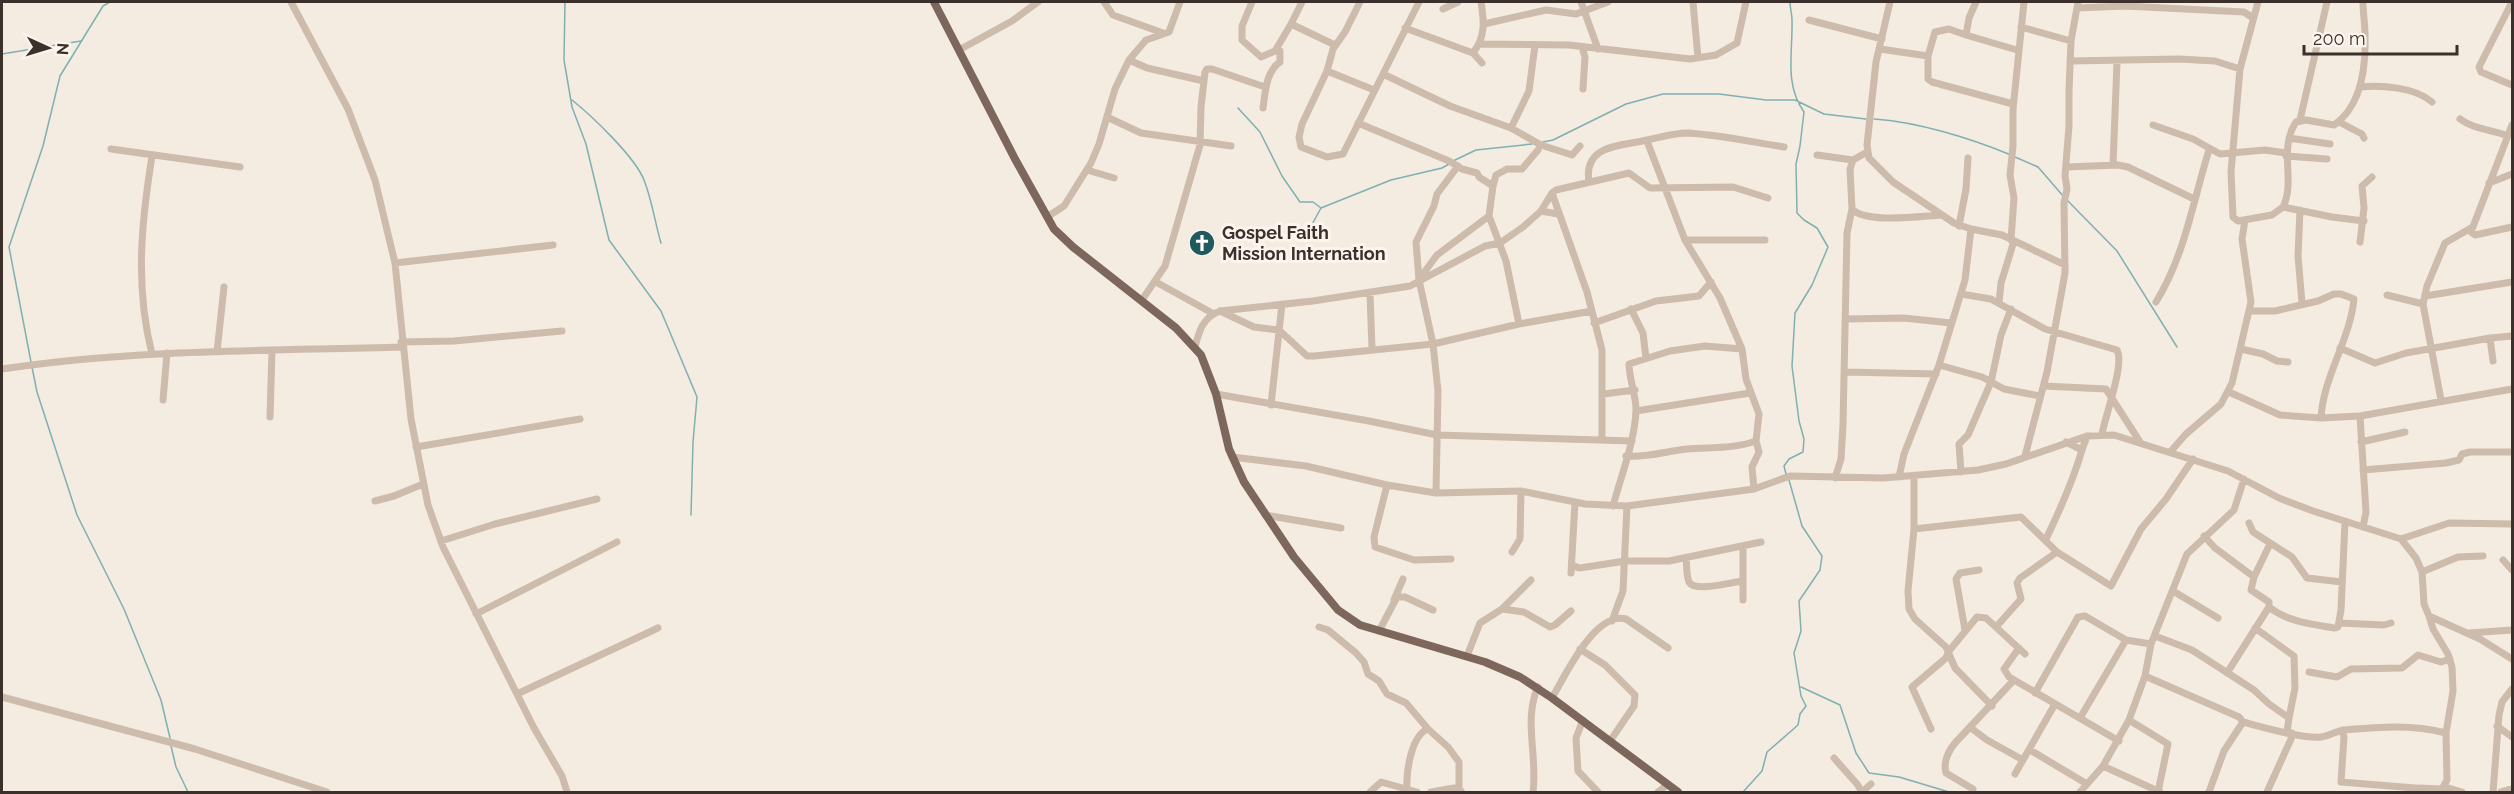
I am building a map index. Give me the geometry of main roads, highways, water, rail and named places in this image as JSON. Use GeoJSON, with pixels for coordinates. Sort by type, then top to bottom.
{"type":"FeatureCollection","features":[{"type":"Feature","properties":{"kind":"main road"},"geometry":{"type":"LineString","coordinates":[[934,2],[1054,229],[1073,247],[1142,300],[1195,347],[1206,364],[1232,457],[1244,482],[1317,587],[1338,610],[1351,620],[1379,631],[1467,656],[1506,670],[1538,687],[1678,792]]}},
{"type":"Feature","properties":{"kind":"waterway"},"geometry":{"type":"LineString","coordinates":[[31,362],[9,247],[43,146],[60,76],[103,6],[110,2]]}},
{"type":"Feature","properties":{"kind":"waterway"},"geometry":{"type":"LineString","coordinates":[[565,2],[564,60],[572,107],[586,144],[609,240],[661,311],[697,397],[691,515]]}},
{"type":"Feature","properties":{"kind":"waterway"},"geometry":{"type":"LineString","coordinates":[[1786,474],[1784,466],[1789,459],[1803,452],[1804,439],[1799,421],[1792,366],[1795,313],[1812,285],[1828,247],[1817,228],[1797,213],[1796,164],[1804,112],[1798,101],[1792,79],[1790,2]]}},
{"type":"Feature","properties":{"kind":"waterway"},"geometry":{"type":"LineString","coordinates":[[2,54],[81,41]]}},
{"type":"Feature","properties":{"kind":"waterway"},"geometry":{"type":"LineString","coordinates":[[1543,142],[1553,140],[1626,104],[1663,94],[1719,94],[1766,100],[1795,100],[1824,114],[1866,119]]}},
{"type":"Feature","properties":{"kind":"waterway"},"geometry":{"type":"LineString","coordinates":[[572,100],[612,137],[639,171],[649,195],[661,243]]}},
{"type":"Feature","properties":{"kind":"waterway"},"geometry":{"type":"LineString","coordinates":[[1238,108],[1260,132],[1282,176],[1300,202],[1313,202],[1321,208]]}},
{"type":"Feature","properties":{"kind":"waterway"},"geometry":{"type":"LineString","coordinates":[[1874,119],[1944,132],[2011,155]]}},
{"type":"Feature","properties":{"kind":"waterway"},"geometry":{"type":"LineString","coordinates":[[1453,161],[1476,150],[1532,144]]}},
{"type":"Feature","properties":{"kind":"waterway"},"geometry":{"type":"LineString","coordinates":[[2015,157],[2038,167],[2064,197]]}},
{"type":"Feature","properties":{"kind":"waterway"},"geometry":{"type":"LineString","coordinates":[[1305,237],[1321,208],[1391,180],[1442,168],[1449,164]]}},
{"type":"Feature","properties":{"kind":"waterway"},"geometry":{"type":"LineString","coordinates":[[2067,200],[2117,251],[2177,347]]}},
{"type":"Feature","properties":{"kind":"waterway"},"geometry":{"type":"LineString","coordinates":[[32,367],[37,392],[77,515],[124,609],[161,700],[170,738]]}},
{"type":"Feature","properties":{"kind":"waterway"},"geometry":{"type":"LineString","coordinates":[[1743,792],[1762,771],[1767,752],[1798,725],[1800,714],[1806,706],[1801,696],[1794,653],[1801,631],[1799,601],[1820,570],[1822,556],[1802,526],[1789,480]]}},
{"type":"Feature","properties":{"kind":"waterway"},"geometry":{"type":"LineString","coordinates":[[1801,687],[1840,705],[1856,753],[1869,773],[1899,777],[1949,792]]}},
{"type":"Feature","properties":{"kind":"waterway"},"geometry":{"type":"LineString","coordinates":[[171,746],[176,767],[188,792]]}},
{"type":"Feature","properties":{"kind":"place","name":"Gospel Faith Mission Internation"},"geometry":{"type":"Point","coordinates":[1202,243]}}]}
